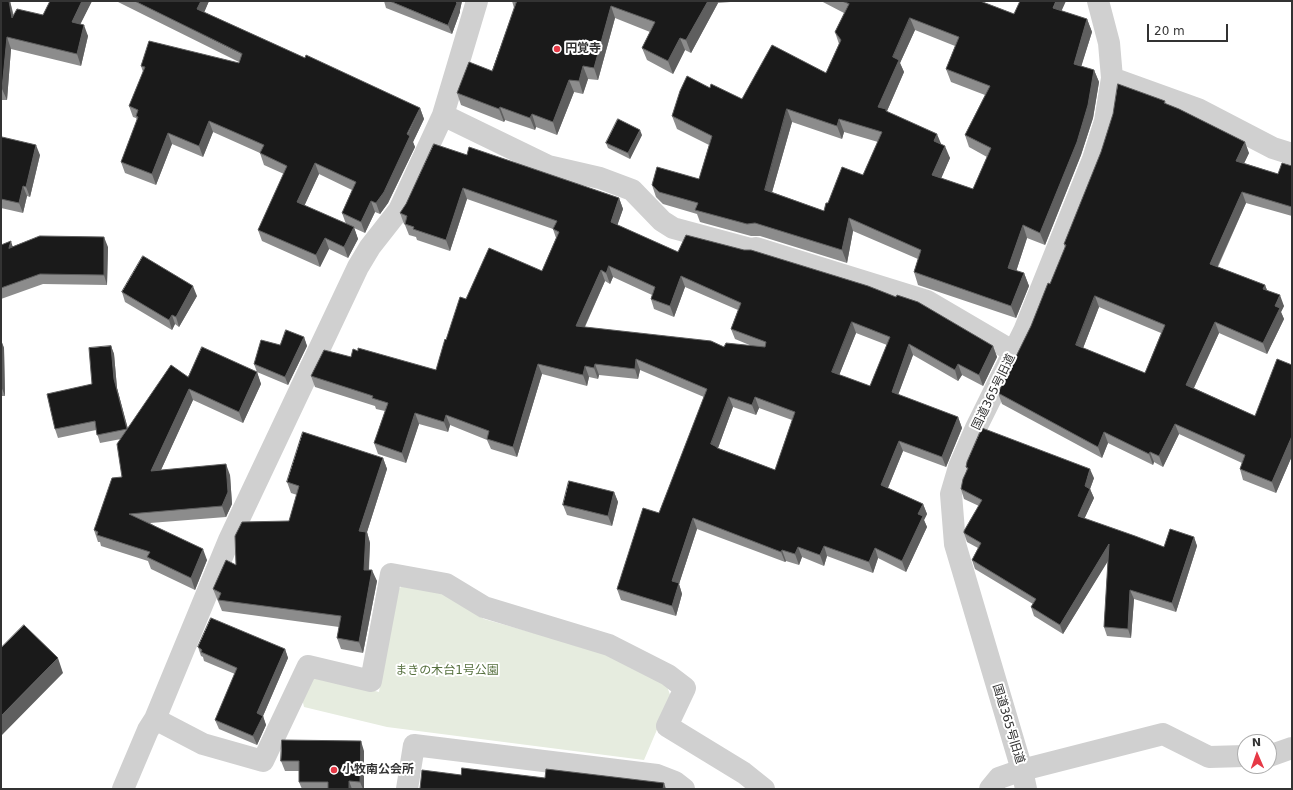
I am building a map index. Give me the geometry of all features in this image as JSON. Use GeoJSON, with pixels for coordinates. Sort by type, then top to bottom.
{"type":"FeatureCollection","features":[{"type":"Feature","properties":{"kind":"street"},"geometry":{"type":"LineString","coordinates":[[123,789],[148,730],[156,719],[229,540],[358,267],[370,247],[399,210],[442,115],[477,1]]}},
{"type":"Feature","properties":{"kind":"street","name":"国道365号旧道"},"geometry":{"type":"LineString","coordinates":[[1024,779],[955,544],[951,494],[959,468],[976,428],[1014,352],[1026,324],[1093,160],[1105,121],[1112,78],[1109,43],[1098,1]]}},
{"type":"Feature","properties":{"kind":"street"},"geometry":{"type":"LineString","coordinates":[[1112,78],[1198,109],[1273,148],[1292,154]]}},
{"type":"Feature","properties":{"kind":"street"},"geometry":{"type":"LineString","coordinates":[[442,115],[548,166],[600,178],[632,190],[662,221],[673,228],[751,249],[756,248],[926,301],[1014,352]]}},
{"type":"Feature","properties":{"kind":"street"},"geometry":{"type":"LineString","coordinates":[[156,719],[203,744],[262,761],[308,666],[371,681],[391,574],[446,584],[484,607],[609,645],[668,675],[685,688],[667,726],[744,773],[764,789]]}},
{"type":"Feature","properties":{"kind":"street"},"geometry":{"type":"LineString","coordinates":[[990,789],[999,778],[1024,779],[1163,734],[1208,757],[1237,756]]}},
{"type":"Feature","properties":{"kind":"street"},"geometry":{"type":"LineString","coordinates":[[407,789],[414,745],[658,775],[675,782],[684,789]]}},
{"type":"Feature","properties":{"kind":"street"},"geometry":{"type":"LineString","coordinates":[[1277,753],[1292,748]]}},
{"type":"Feature","properties":{"kind":"green space","name":"まきの木台1号公園"},"geometry":{"type":"Polygon","coordinates":[[[404,585],[444,592],[484,619],[605,653],[666,684],[671,697],[644,760],[387,727],[304,707],[302,698],[309,681],[320,676],[379,692],[395,591],[404,585]]]}},
{"type":"Feature","properties":{"kind":"building"},"geometry":{"type":"Polygon","coordinates":[[[1,1],[9,1],[12,18],[17,9],[43,15],[50,1],[82,1],[72,22],[84,25],[77,54],[7,37],[1,89],[1,1]]]}},
{"type":"Feature","properties":{"kind":"building"},"geometry":{"type":"Polygon","coordinates":[[[135,1],[201,1],[197,9],[305,58],[306,55],[420,108],[407,134],[410,136],[384,192],[376,203],[371,201],[361,222],[342,213],[356,182],[315,163],[297,202],[354,227],[344,247],[325,238],[316,255],[258,230],[287,166],[260,153],[264,145],[209,121],[199,146],[168,133],[152,174],[121,162],[138,117],[136,116],[138,110],[129,106],[145,67],[141,66],[149,41],[239,63],[242,54],[135,1]]]}},
{"type":"Feature","properties":{"kind":"building"},"geometry":{"type":"Polygon","coordinates":[[[390,1],[456,1],[457,3],[448,25],[390,1]]]}},
{"type":"Feature","properties":{"kind":"building"},"geometry":{"type":"Polygon","coordinates":[[[517,1],[708,1],[686,40],[680,38],[668,61],[642,48],[655,22],[611,6],[594,68],[583,66],[579,81],[569,80],[553,122],[532,114],[530,118],[500,107],[499,109],[457,93],[469,62],[492,71],[517,1]]]}},
{"type":"Feature","properties":{"kind":"building"},"geometry":{"type":"Polygon","coordinates":[[[842,1],[980,1],[1014,14],[1020,1],[1056,1],[1053,8],[1087,19],[1074,64],[1094,70],[1088,105],[1077,142],[1040,233],[1023,225],[1008,268],[1024,273],[1011,306],[914,272],[921,250],[849,218],[842,250],[755,223],[747,224],[695,210],[698,203],[659,192],[652,185],[657,167],[699,179],[712,136],[672,116],[680,91],[687,76],[710,88],[711,84],[742,99],[772,45],[826,73],[841,40],[835,32],[849,4],[842,1]],[[910,18],[893,57],[899,60],[878,107],[886,109],[886,111],[937,134],[934,141],[945,146],[932,175],[973,189],[991,148],[965,135],[990,86],[946,69],[959,37],[910,18]],[[787,109],[765,190],[824,211],[842,167],[863,175],[882,132],[839,119],[837,126],[787,109]]]}},
{"type":"Feature","properties":{"kind":"building"},"geometry":{"type":"Polygon","coordinates":[[[1118,84],[1165,101],[1164,103],[1245,142],[1236,161],[1278,174],[1282,163],[1292,166],[1292,207],[1242,192],[1210,264],[1265,285],[1263,289],[1280,295],[1275,306],[1280,308],[1263,343],[1215,322],[1186,385],[1255,416],[1277,359],[1292,365],[1292,436],[1272,482],[1240,469],[1245,455],[1175,424],[1159,456],[1150,452],[1149,454],[1104,432],[1098,447],[998,393],[1031,326],[1048,283],[1050,284],[1066,245],[1064,244],[1101,152],[1113,114],[1118,84]],[[1095,296],[1076,345],[1145,373],[1165,325],[1095,296]]]}},
{"type":"Feature","properties":{"kind":"building"},"geometry":{"type":"Polygon","coordinates":[[[618,119],[640,130],[628,153],[606,143],[618,119]]]}},
{"type":"Feature","properties":{"kind":"building"},"geometry":{"type":"Polygon","coordinates":[[[2,137],[36,145],[26,187],[23,186],[19,203],[1,199],[2,137]]]}},
{"type":"Feature","properties":{"kind":"building"},"geometry":{"type":"Polygon","coordinates":[[[434,144],[467,155],[469,147],[619,198],[611,222],[678,252],[686,235],[744,250],[751,250],[868,286],[896,297],[897,295],[918,302],[993,346],[979,375],[958,364],[955,370],[909,344],[892,392],[958,417],[942,457],[899,441],[881,485],[923,504],[918,514],[923,516],[902,561],[875,548],[869,562],[824,546],[820,555],[798,547],[795,554],[782,550],[781,552],[693,518],[672,581],[679,583],[672,606],[617,589],[643,508],[659,513],[707,389],[636,359],[635,369],[595,364],[594,368],[585,366],[583,375],[538,364],[513,447],[487,439],[489,431],[446,415],[444,422],[415,413],[402,453],[374,443],[388,403],[372,398],[373,396],[311,376],[324,350],[351,357],[353,349],[358,351],[358,348],[436,370],[460,297],[466,299],[489,248],[542,271],[559,232],[553,229],[557,221],[463,188],[446,240],[413,229],[414,227],[405,224],[407,216],[400,213],[406,204],[434,144]],[[609,266],[606,273],[601,270],[576,326],[711,341],[724,347],[726,343],[765,347],[766,342],[731,329],[741,303],[681,276],[670,306],[651,299],[655,287],[609,266]],[[852,322],[832,372],[870,386],[890,337],[852,322]],[[729,397],[711,444],[717,448],[775,470],[795,412],[755,397],[752,405],[729,397]]]}},
{"type":"Feature","properties":{"kind":"building"},"geometry":{"type":"Polygon","coordinates":[[[40,236],[104,237],[104,275],[40,274],[1,288],[1,245],[11,241],[9,248],[40,236]]]}},
{"type":"Feature","properties":{"kind":"building"},"geometry":{"type":"Polygon","coordinates":[[[143,256],[193,286],[176,317],[172,315],[169,320],[122,292],[143,256]]]}},
{"type":"Feature","properties":{"kind":"building"},"geometry":{"type":"Polygon","coordinates":[[[286,330],[304,337],[285,377],[254,364],[261,340],[280,345],[286,330]]]}},
{"type":"Feature","properties":{"kind":"building"},"geometry":{"type":"Polygon","coordinates":[[[111,346],[114,379],[127,429],[97,435],[95,421],[55,429],[47,394],[92,384],[89,348],[111,346]]]}},
{"type":"Feature","properties":{"kind":"building"},"geometry":{"type":"Polygon","coordinates":[[[202,347],[257,372],[239,412],[189,389],[151,471],[226,464],[228,492],[222,506],[129,514],[203,549],[191,578],[147,557],[150,552],[97,535],[98,532],[94,530],[112,478],[122,477],[117,444],[171,365],[188,377],[202,347]]]}},
{"type":"Feature","properties":{"kind":"building"},"geometry":{"type":"Polygon","coordinates":[[[982,428],[1090,469],[1085,486],[1090,489],[1078,516],[1164,547],[1170,529],[1194,537],[1172,603],[1130,590],[1128,629],[1104,627],[1109,544],[1060,625],[1031,607],[1036,599],[972,560],[981,543],[964,533],[964,531],[982,500],[961,489],[963,479],[968,468],[966,467],[967,462],[982,428]]]}},
{"type":"Feature","properties":{"kind":"building"},"geometry":{"type":"Polygon","coordinates":[[[303,432],[383,458],[359,531],[366,532],[364,570],[372,570],[359,642],[337,638],[341,616],[218,600],[221,593],[213,589],[226,560],[236,565],[235,536],[242,522],[289,521],[299,486],[287,482],[303,432]]]}},
{"type":"Feature","properties":{"kind":"building"},"geometry":{"type":"Polygon","coordinates":[[[569,481],[614,492],[608,516],[563,505],[569,481]]]}},
{"type":"Feature","properties":{"kind":"building"},"geometry":{"type":"Polygon","coordinates":[[[211,618],[285,649],[257,713],[263,716],[253,736],[215,720],[237,668],[201,652],[202,650],[198,647],[211,618]]]}},
{"type":"Feature","properties":{"kind":"building"},"geometry":{"type":"Polygon","coordinates":[[[24,625],[58,658],[1,716],[1,648],[24,625]]]}},
{"type":"Feature","properties":{"kind":"building","name":"小牧南公会所"},"geometry":{"type":"Polygon","coordinates":[[[282,740],[361,741],[360,782],[349,781],[349,789],[328,789],[328,782],[299,782],[299,761],[281,761],[282,740]]]}},
{"type":"Feature","properties":{"kind":"building"},"geometry":{"type":"Polygon","coordinates":[[[462,768],[545,778],[546,769],[664,783],[663,789],[420,789],[422,770],[461,775],[462,768]]]}},
{"type":"Feature","properties":{"kind":"place","name":"円覚寺"},"geometry":{"type":"Point","coordinates":[557,49]}},
{"type":"Feature","properties":{"kind":"place","name":"小牧南公会所"},"geometry":{"type":"Point","coordinates":[334,770]}}]}
